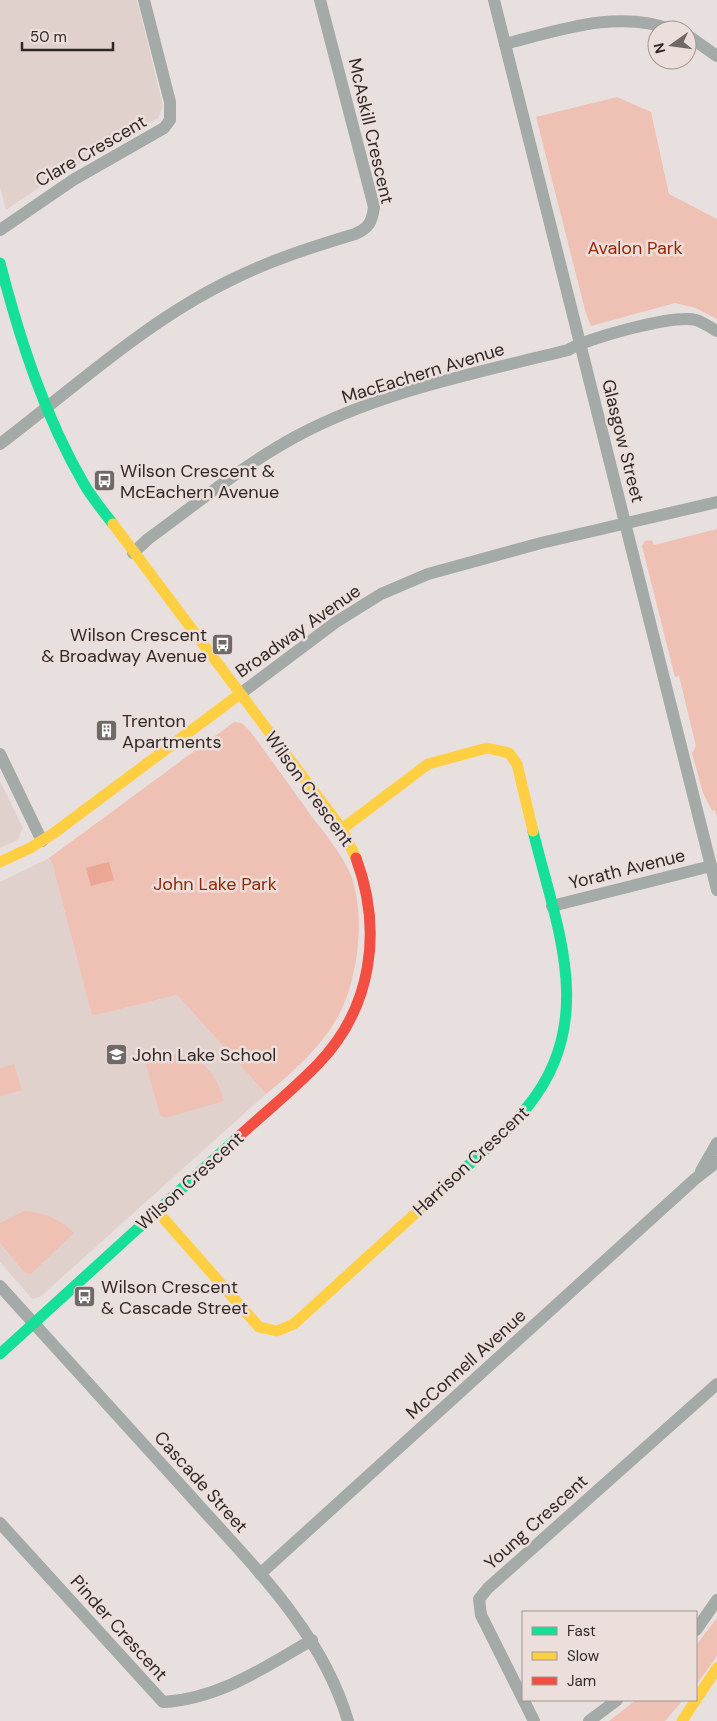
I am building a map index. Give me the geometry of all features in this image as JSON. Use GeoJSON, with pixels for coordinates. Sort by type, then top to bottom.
{"type":"FeatureCollection","features":[{"type":"Feature","properties":{"kind":"main road","name":"Wilson Crescent"},"geometry":{"type":"LineString","coordinates":[[0,263],[16,326],[46,408],[84,485],[133,553],[342,828],[358,860],[367,891],[372,926],[369,960],[363,991],[352,1018],[318,1064],[0,1354]]}},
{"type":"Feature","properties":{"kind":"main road","name":"Broadway Avenue"},"geometry":{"type":"LineString","coordinates":[[0,862],[42,841],[240,694]]}},
{"type":"Feature","properties":{"kind":"main road","name":"Harrison Crescent"},"geometry":{"type":"LineString","coordinates":[[157,1212],[259,1327],[272,1332],[281,1332],[294,1324],[514,1123],[534,1101],[553,1072],[563,1041],[569,1001],[567,973],[517,764],[509,753],[487,748],[428,764],[342,828]]}},
{"type":"Feature","properties":{"kind":"main road"},"geometry":{"type":"LineString","coordinates":[[697,1698],[717,1668]]}},
{"type":"Feature","properties":{"kind":"main road"},"geometry":{"type":"LineString","coordinates":[[688,1721],[711,1698]]}},
{"type":"Feature","properties":{"kind":"main road"},"geometry":{"type":"LineString","coordinates":[[682,1721],[695,1701]]}},
{"type":"Feature","properties":{"kind":"street","name":"Clare Crescent"},"geometry":{"type":"LineString","coordinates":[[0,230],[73,180],[164,128],[170,120],[170,102],[144,0]]}},
{"type":"Feature","properties":{"kind":"street","name":"McAskill Crescent"},"geometry":{"type":"LineString","coordinates":[[0,444],[165,319],[229,281],[285,256],[355,234],[364,230],[372,222],[374,207],[320,0]]}},
{"type":"Feature","properties":{"kind":"street","name":"Glasgow Street"},"geometry":{"type":"LineString","coordinates":[[494,0],[717,890]]}},
{"type":"Feature","properties":{"kind":"street"},"geometry":{"type":"LineString","coordinates":[[505,44],[608,21],[633,20],[647,24]]}},
{"type":"Feature","properties":{"kind":"street"},"geometry":{"type":"LineString","coordinates":[[697,42],[717,56]]}},
{"type":"Feature","properties":{"kind":"street","name":"MacEachern Avenue"},"geometry":{"type":"LineString","coordinates":[[133,553],[148,539],[249,465],[294,438],[324,423],[400,394],[568,350],[580,343],[678,319],[696,320],[717,331]]}},
{"type":"Feature","properties":{"kind":"street","name":"Broadway Avenue"},"geometry":{"type":"LineString","coordinates":[[240,694],[336,622],[381,594],[428,574],[464,562],[717,502]]}},
{"type":"Feature","properties":{"kind":"street"},"geometry":{"type":"LineString","coordinates":[[0,754],[42,841]]}},
{"type":"Feature","properties":{"kind":"street","name":"Yorath Avenue"},"geometry":{"type":"LineString","coordinates":[[552,906],[711,866]]}},
{"type":"Feature","properties":{"kind":"street","name":"McConnell Avenue"},"geometry":{"type":"LineString","coordinates":[[695,1179],[717,1143]]}},
{"type":"Feature","properties":{"kind":"street","name":"McConnell Avenue"},"geometry":{"type":"LineString","coordinates":[[260,1574],[695,1179],[717,1162]]}},
{"type":"Feature","properties":{"kind":"street","name":"Cascade Street"},"geometry":{"type":"LineString","coordinates":[[0,1286],[260,1574],[312,1640],[331,1675],[348,1721]]}},
{"type":"Feature","properties":{"kind":"street","name":"Young Crescent"},"geometry":{"type":"LineString","coordinates":[[522,1697],[481,1615],[480,1599],[488,1588],[717,1384]]}},
{"type":"Feature","properties":{"kind":"street","name":"Pinder Crescent"},"geometry":{"type":"LineString","coordinates":[[0,1523],[163,1702],[179,1701],[215,1692],[312,1640]]}},
{"type":"Feature","properties":{"kind":"street"},"geometry":{"type":"LineString","coordinates":[[697,1629],[717,1600]]}},
{"type":"Feature","properties":{"kind":"street","name":"Young Crescent"},"geometry":{"type":"LineString","coordinates":[[524,1701],[534,1721]]}},
{"type":"Feature","properties":{"kind":"street"},"geometry":{"type":"LineString","coordinates":[[589,1721],[617,1701]]}},
{"type":"Feature","properties":{"kind":"shaded area"},"geometry":{"type":"Polygon","coordinates":[[[0,0],[137,0],[163,106],[158,118],[50,180],[6,210],[0,187],[0,0]]]}},
{"type":"Feature","properties":{"kind":"shaded area"},"geometry":{"type":"Polygon","coordinates":[[[0,781],[23,828],[18,840],[0,848],[0,781]]]}},
{"type":"Feature","properties":{"kind":"shaded area","name":"John Lake School"},"geometry":{"type":"Polygon","coordinates":[[[49,858],[52,863],[92,1016],[177,995],[266,1094],[40,1297],[32,1299],[0,1262],[0,882],[49,858]]]}},
{"type":"Feature","properties":{"kind":"shaded area"},"geometry":{"type":"Polygon","coordinates":[[[109,862],[114,880],[91,886],[86,868],[109,862]]]}},
{"type":"Feature","properties":{"kind":"green space","name":"Avalon Park"},"geometry":{"type":"Polygon","coordinates":[[[617,97],[651,112],[669,194],[717,219],[717,319],[696,308],[675,303],[591,326],[586,314],[536,117],[617,97]]]}},
{"type":"Feature","properties":{"kind":"green space"},"geometry":{"type":"Polygon","coordinates":[[[717,529],[717,817],[715,810],[712,811],[703,793],[692,753],[696,746],[679,676],[682,675],[675,677],[642,546],[645,541],[652,540],[654,545],[717,529]]]}},
{"type":"Feature","properties":{"kind":"green space","name":"John Lake Park"},"geometry":{"type":"Polygon","coordinates":[[[234,722],[242,723],[250,731],[338,851],[350,873],[358,908],[358,948],[355,968],[344,1005],[322,1041],[295,1069],[266,1094],[177,995],[92,1016],[52,863],[49,858],[234,722]]]}},
{"type":"Feature","properties":{"kind":"green space"},"geometry":{"type":"Polygon","coordinates":[[[164,1053],[187,1057],[204,1065],[215,1079],[224,1101],[165,1118],[160,1115],[144,1058],[164,1053]]]}},
{"type":"Feature","properties":{"kind":"green space"},"geometry":{"type":"Polygon","coordinates":[[[14,1064],[22,1090],[0,1096],[0,1068],[14,1064]]]}},
{"type":"Feature","properties":{"kind":"green space"},"geometry":{"type":"Polygon","coordinates":[[[24,1211],[51,1217],[74,1233],[31,1274],[25,1273],[0,1243],[0,1223],[24,1211]]]}},
{"type":"Feature","properties":{"kind":"green space"},"geometry":{"type":"Polygon","coordinates":[[[717,1618],[717,1656],[697,1684],[697,1644],[717,1618]]]}},
{"type":"Feature","properties":{"kind":"green space"},"geometry":{"type":"Polygon","coordinates":[[[635,1701],[682,1701],[665,1721],[609,1721],[635,1701]]]}},
{"type":"Feature","properties":{"kind":"traffic: fast"},"geometry":{"type":"LineString","coordinates":[[0,263],[25,349],[45,404],[70,458],[87,489],[113,524]]}},
{"type":"Feature","properties":{"kind":"traffic: fast"},"geometry":{"type":"LineString","coordinates":[[452,1180],[501,1135],[528,1106],[549,1073],[562,1040],[566,1006],[565,972],[560,937],[533,831]]}},
{"type":"Feature","properties":{"kind":"traffic: fast"},"geometry":{"type":"LineString","coordinates":[[0,1354],[236,1139]]}},
{"type":"Feature","properties":{"kind":"traffic: slow"},"geometry":{"type":"LineString","coordinates":[[113,524],[342,829],[356,858]]}},
{"type":"Feature","properties":{"kind":"traffic: slow"},"geometry":{"type":"LineString","coordinates":[[0,862],[30,848],[54,833],[240,694]]}},
{"type":"Feature","properties":{"kind":"traffic: slow"},"geometry":{"type":"LineString","coordinates":[[342,829],[428,764],[487,748],[509,753],[517,764],[533,831]]}},
{"type":"Feature","properties":{"kind":"traffic: slow"},"geometry":{"type":"LineString","coordinates":[[157,1211],[259,1327],[277,1331],[294,1324],[452,1180]]}},
{"type":"Feature","properties":{"kind":"traffic: slow"},"geometry":{"type":"LineString","coordinates":[[697,1698],[717,1668]]}},
{"type":"Feature","properties":{"kind":"traffic: slow"},"geometry":{"type":"LineString","coordinates":[[682,1721],[695,1701]]}},
{"type":"Feature","properties":{"kind":"traffic: jam"},"geometry":{"type":"LineString","coordinates":[[236,1139],[318,1064],[336,1042],[351,1018],[361,993],[367,967],[370,940],[369,913],[356,858]]}},
{"type":"Feature","properties":{"kind":"place","name":"Wilson Crescent & McEachern Avenue"},"geometry":{"type":"Point","coordinates":[104,481]}},
{"type":"Feature","properties":{"kind":"place","name":"Wilson Crescent & Broadway Avenue"},"geometry":{"type":"Point","coordinates":[223,645]}},
{"type":"Feature","properties":{"kind":"place","name":"Trenton Apartments"},"geometry":{"type":"Point","coordinates":[106,731]}},
{"type":"Feature","properties":{"kind":"place","name":"John Lake School"},"geometry":{"type":"Point","coordinates":[116,1055]}},
{"type":"Feature","properties":{"kind":"place","name":"Wilson Crescent & Cascade Street"},"geometry":{"type":"Point","coordinates":[85,1297]}}]}
